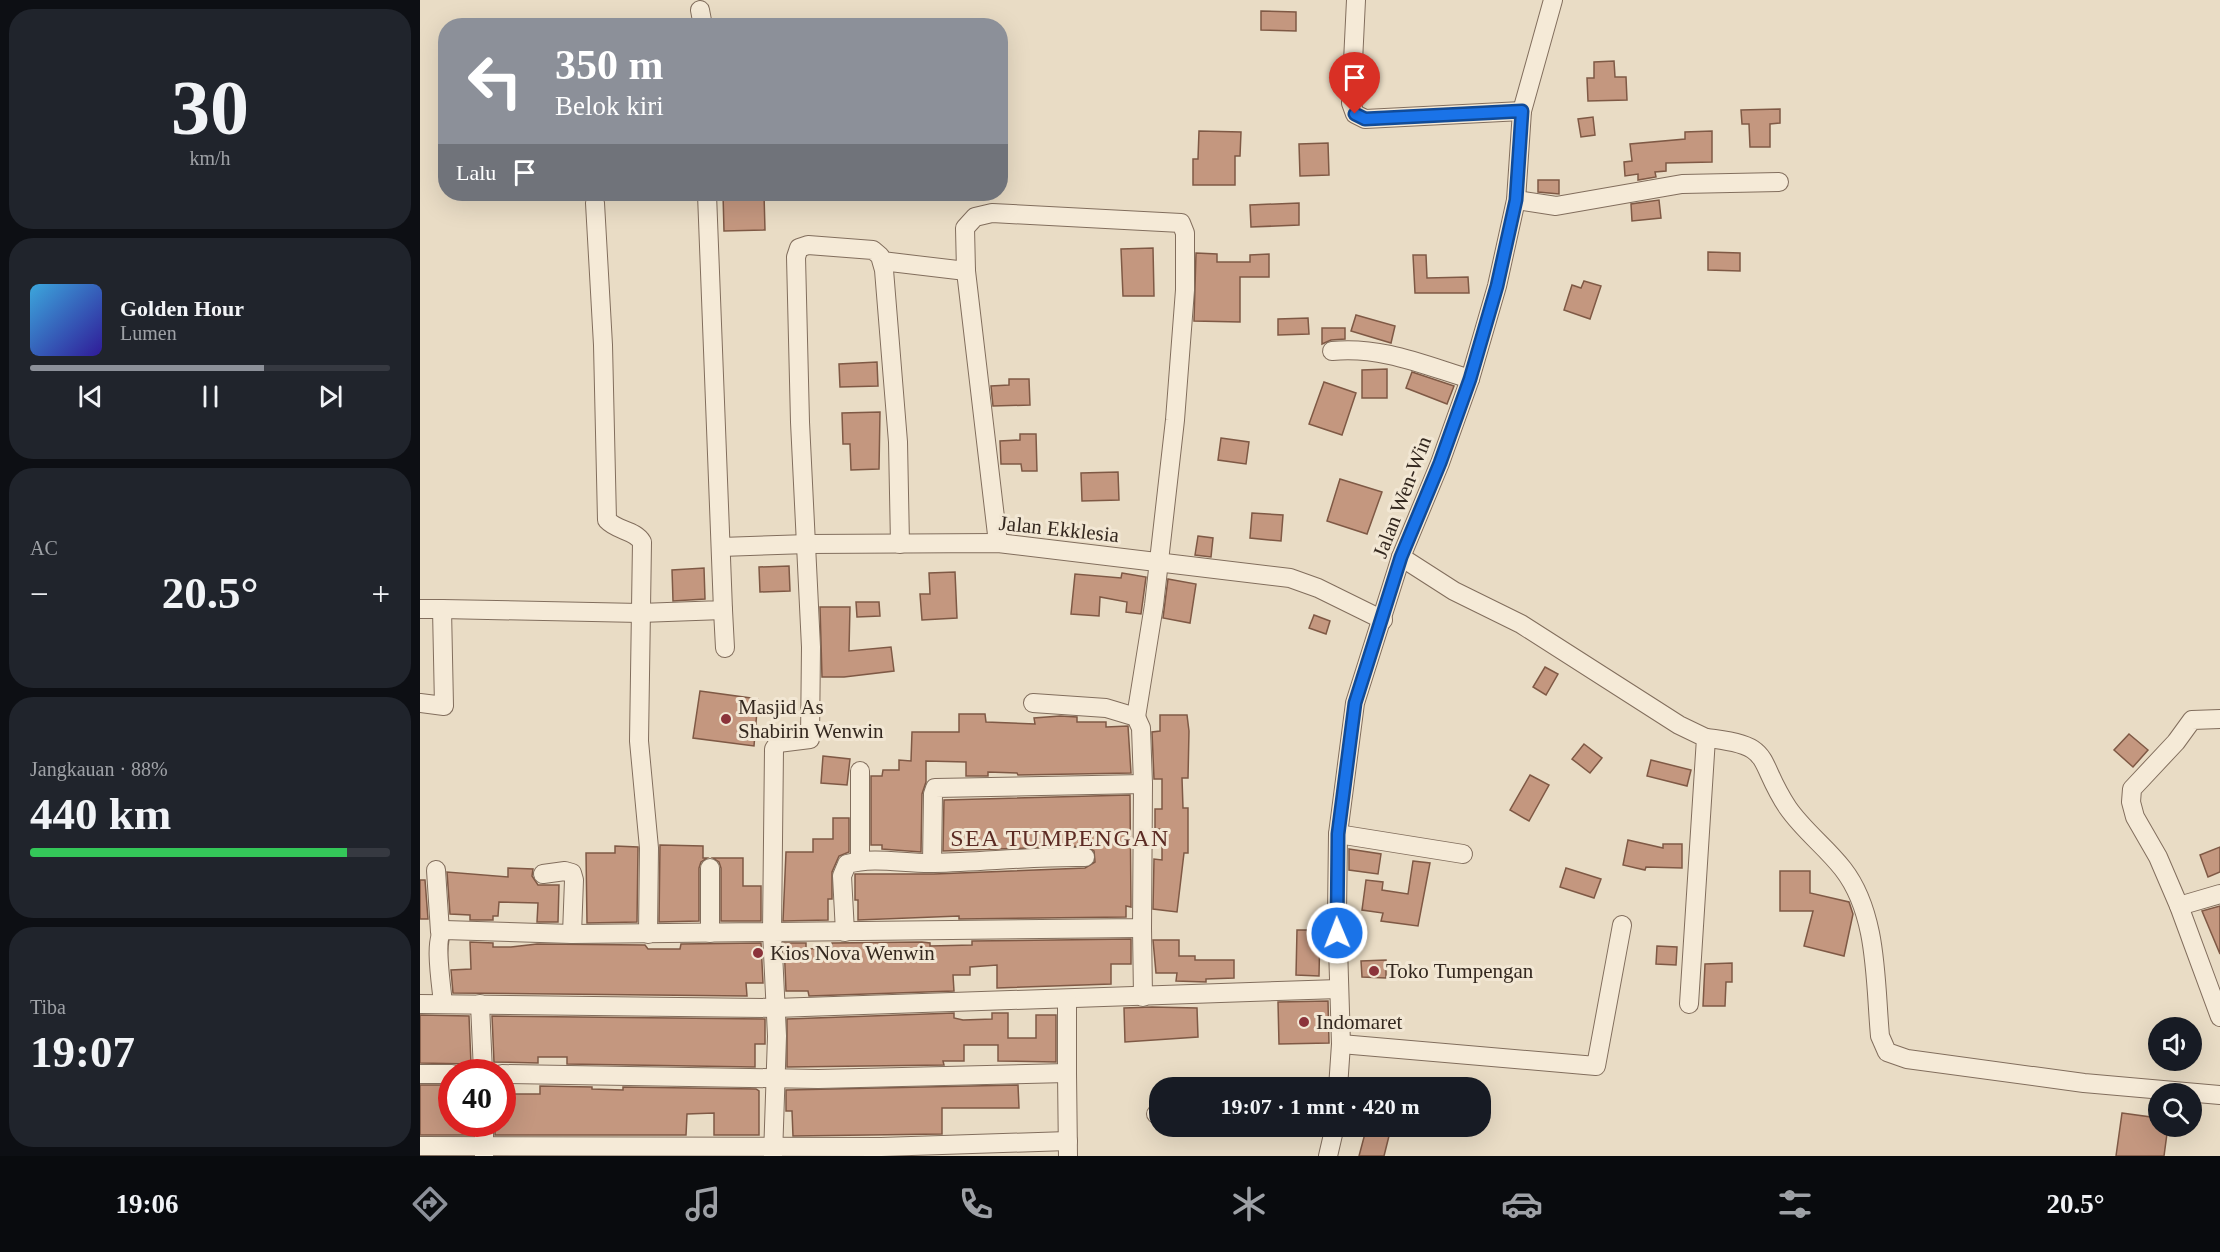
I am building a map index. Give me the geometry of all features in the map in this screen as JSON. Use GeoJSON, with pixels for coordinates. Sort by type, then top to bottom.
{"type":"FeatureCollection","features":[{"type":"Feature","properties":{"kind":"street"},"geometry":{"type":"LineString","coordinates":[[1356,0],[1351,103],[1355,114],[1365,119],[1522,111]]}},
{"type":"Feature","properties":{"kind":"street","name":"Jalan Wen-Win"},"geometry":{"type":"LineString","coordinates":[[1339,1077],[1341,1044],[1338,834],[1355,703],[1365,664],[1383,620],[1401,557],[1440,463],[1470,379],[1497,286],[1516,200],[1522,111],[1553,0]]}},
{"type":"Feature","properties":{"kind":"street"},"geometry":{"type":"LineString","coordinates":[[1516,200],[1542,206],[1556,206],[1683,184],[1779,182]]}},
{"type":"Feature","properties":{"kind":"street"},"geometry":{"type":"LineString","coordinates":[[707,201],[724,648]]}},
{"type":"Feature","properties":{"kind":"street"},"geometry":{"type":"LineString","coordinates":[[595,202],[603,345],[608,520],[614,528],[633,533],[642,542],[639,741],[649,848],[648,934]]}},
{"type":"Feature","properties":{"kind":"street"},"geometry":{"type":"LineString","coordinates":[[998,543],[966,271],[965,228],[975,218],[992,213],[1029,213],[1181,223],[1185,233],[1183,326],[1159,563],[1136,717],[1141,728],[1143,784],[1143,997]]}},
{"type":"Feature","properties":{"kind":"street"},"geometry":{"type":"LineString","coordinates":[[773,1152],[776,1077],[772,932],[774,749],[778,743],[810,739],[812,687],[808,544],[800,422],[796,257],[799,248],[808,244],[873,250],[882,261],[896,420],[900,544]]}},
{"type":"Feature","properties":{"kind":"street"},"geometry":{"type":"LineString","coordinates":[[882,261],[966,271]]}},
{"type":"Feature","properties":{"kind":"street"},"geometry":{"type":"LineString","coordinates":[[1332,351],[1356,349],[1379,351],[1470,379]]}},
{"type":"Feature","properties":{"kind":"street","name":"Jalan Ekklesia"},"geometry":{"type":"LineString","coordinates":[[721,548],[808,544],[998,543],[1290,578],[1318,588],[1383,620]]}},
{"type":"Feature","properties":{"kind":"street"},"geometry":{"type":"LineString","coordinates":[[1401,557],[1454,591],[1521,624],[1679,725],[1706,738],[1750,746],[1760,754],[1787,806],[1804,829],[1842,868],[1855,887],[1869,931],[1880,1036],[1887,1052],[1907,1059],[2084,1083],[2220,1095]]}},
{"type":"Feature","properties":{"kind":"street"},"geometry":{"type":"LineString","coordinates":[[420,609],[640,613],[723,610]]}},
{"type":"Feature","properties":{"kind":"street"},"geometry":{"type":"LineString","coordinates":[[420,703],[444,706],[442,609]]}},
{"type":"Feature","properties":{"kind":"street"},"geometry":{"type":"LineString","coordinates":[[1033,703],[1106,708],[1136,717]]}},
{"type":"Feature","properties":{"kind":"street"},"geometry":{"type":"LineString","coordinates":[[2220,719],[2192,720],[2176,742],[2132,789],[2131,802],[2135,817],[2158,857],[2179,906],[2220,1017]]}},
{"type":"Feature","properties":{"kind":"street"},"geometry":{"type":"LineString","coordinates":[[1689,1004],[1706,738]]}},
{"type":"Feature","properties":{"kind":"street"},"geometry":{"type":"LineString","coordinates":[[860,771],[860,861]]}},
{"type":"Feature","properties":{"kind":"street"},"geometry":{"type":"LineString","coordinates":[[933,863],[933,794],[935,788],[1143,784]]}},
{"type":"Feature","properties":{"kind":"street"},"geometry":{"type":"LineString","coordinates":[[1338,834],[1463,854]]}},
{"type":"Feature","properties":{"kind":"street"},"geometry":{"type":"LineString","coordinates":[[845,932],[842,876],[847,864],[860,861],[933,863],[1040,856],[1085,857]]}},
{"type":"Feature","properties":{"kind":"street"},"geometry":{"type":"LineString","coordinates":[[710,868],[710,933]]}},
{"type":"Feature","properties":{"kind":"street"},"geometry":{"type":"LineString","coordinates":[[436,870],[441,932],[438,948],[443,1004]]}},
{"type":"Feature","properties":{"kind":"street"},"geometry":{"type":"LineString","coordinates":[[543,874],[565,871],[572,873],[574,880],[572,934]]}},
{"type":"Feature","properties":{"kind":"street"},"geometry":{"type":"LineString","coordinates":[[2179,906],[2220,894]]}},
{"type":"Feature","properties":{"kind":"street"},"geometry":{"type":"LineString","coordinates":[[1341,1044],[1596,1066],[1622,925]]}},
{"type":"Feature","properties":{"kind":"street"},"geometry":{"type":"LineString","coordinates":[[441,932],[444,930],[648,934],[1142,928]]}},
{"type":"Feature","properties":{"kind":"street"},"geometry":{"type":"LineString","coordinates":[[420,1004],[775,1008],[1067,1000],[1339,989]]}},
{"type":"Feature","properties":{"kind":"street"},"geometry":{"type":"LineString","coordinates":[[420,1146],[484,1151],[699,1152],[1068,1149],[1067,1000]]}},
{"type":"Feature","properties":{"kind":"street"},"geometry":{"type":"LineString","coordinates":[[480,1004],[482,1059]]}},
{"type":"Feature","properties":{"kind":"street"},"geometry":{"type":"LineString","coordinates":[[516,1074],[818,1079],[1067,1073]]}},
{"type":"Feature","properties":{"kind":"street"},"geometry":{"type":"LineString","coordinates":[[420,1074],[438,1074]]}},
{"type":"Feature","properties":{"kind":"street"},"geometry":{"type":"LineString","coordinates":[[1328,1156],[1332,1137]]}},
{"type":"Feature","properties":{"kind":"building"},"geometry":{"type":"Polygon","coordinates":[[[1261,11],[1296,12],[1296,31],[1261,30],[1261,11]]]}},
{"type":"Feature","properties":{"kind":"building"},"geometry":{"type":"Polygon","coordinates":[[[1614,61],[1615,77],[1626,77],[1627,100],[1588,101],[1587,78],[1594,78],[1594,62],[1614,61]]]}},
{"type":"Feature","properties":{"kind":"building"},"geometry":{"type":"Polygon","coordinates":[[[1780,109],[1780,123],[1770,124],[1770,147],[1750,147],[1749,124],[1742,124],[1741,110],[1780,109]]]}},
{"type":"Feature","properties":{"kind":"building"},"geometry":{"type":"Polygon","coordinates":[[[1593,117],[1595,135],[1581,137],[1578,119],[1593,117]]]}},
{"type":"Feature","properties":{"kind":"building"},"geometry":{"type":"Polygon","coordinates":[[[1199,131],[1241,132],[1240,156],[1235,156],[1235,185],[1193,185],[1193,159],[1198,159],[1199,131]]]}},
{"type":"Feature","properties":{"kind":"building"},"geometry":{"type":"Polygon","coordinates":[[[1712,131],[1712,162],[1666,163],[1666,171],[1655,172],[1656,177],[1638,180],[1638,174],[1625,176],[1624,162],[1632,161],[1630,144],[1685,139],[1685,132],[1712,131]]]}},
{"type":"Feature","properties":{"kind":"building"},"geometry":{"type":"Polygon","coordinates":[[[1328,143],[1329,175],[1300,176],[1299,144],[1328,143]]]}},
{"type":"Feature","properties":{"kind":"building"},"geometry":{"type":"Polygon","coordinates":[[[1538,180],[1559,180],[1559,194],[1538,192],[1538,180]]]}},
{"type":"Feature","properties":{"kind":"building"},"geometry":{"type":"Polygon","coordinates":[[[1659,200],[1661,218],[1632,221],[1631,204],[1659,200]]]}},
{"type":"Feature","properties":{"kind":"building"},"geometry":{"type":"Polygon","coordinates":[[[723,201],[764,201],[765,230],[724,231],[723,201]]]}},
{"type":"Feature","properties":{"kind":"building"},"geometry":{"type":"Polygon","coordinates":[[[1299,203],[1299,225],[1251,227],[1250,205],[1299,203]]]}},
{"type":"Feature","properties":{"kind":"building"},"geometry":{"type":"Polygon","coordinates":[[[1153,248],[1154,296],[1123,296],[1121,249],[1153,248]]]}},
{"type":"Feature","properties":{"kind":"building"},"geometry":{"type":"Polygon","coordinates":[[[1708,252],[1740,253],[1740,271],[1708,270],[1708,252]]]}},
{"type":"Feature","properties":{"kind":"building"},"geometry":{"type":"Polygon","coordinates":[[[1196,253],[1217,254],[1217,262],[1250,262],[1250,255],[1269,254],[1269,277],[1240,277],[1240,322],[1194,321],[1196,253]]]}},
{"type":"Feature","properties":{"kind":"building"},"geometry":{"type":"Polygon","coordinates":[[[1413,255],[1426,255],[1427,278],[1468,277],[1469,293],[1415,293],[1413,255]]]}},
{"type":"Feature","properties":{"kind":"building"},"geometry":{"type":"Polygon","coordinates":[[[1584,281],[1601,286],[1590,319],[1564,310],[1572,285],[1581,288],[1584,281]]]}},
{"type":"Feature","properties":{"kind":"building"},"geometry":{"type":"Polygon","coordinates":[[[1356,315],[1395,326],[1391,343],[1351,331],[1356,315]]]}},
{"type":"Feature","properties":{"kind":"building"},"geometry":{"type":"Polygon","coordinates":[[[1308,318],[1309,334],[1278,335],[1278,319],[1308,318]]]}},
{"type":"Feature","properties":{"kind":"building"},"geometry":{"type":"Polygon","coordinates":[[[1322,328],[1345,328],[1345,339],[1331,340],[1322,344],[1322,328]]]}},
{"type":"Feature","properties":{"kind":"building"},"geometry":{"type":"Polygon","coordinates":[[[877,362],[878,386],[840,387],[839,364],[877,362]]]}},
{"type":"Feature","properties":{"kind":"building"},"geometry":{"type":"Polygon","coordinates":[[[1387,369],[1387,398],[1362,398],[1362,370],[1387,369]]]}},
{"type":"Feature","properties":{"kind":"building"},"geometry":{"type":"Polygon","coordinates":[[[1412,372],[1454,386],[1447,404],[1406,388],[1412,372]]]}},
{"type":"Feature","properties":{"kind":"building"},"geometry":{"type":"Polygon","coordinates":[[[1009,379],[1029,379],[1030,405],[993,406],[991,386],[1009,385],[1009,379]]]}},
{"type":"Feature","properties":{"kind":"building"},"geometry":{"type":"Polygon","coordinates":[[[1324,382],[1356,393],[1342,435],[1309,424],[1324,382]]]}},
{"type":"Feature","properties":{"kind":"building"},"geometry":{"type":"Polygon","coordinates":[[[880,412],[879,469],[851,470],[850,444],[843,444],[842,413],[880,412]]]}},
{"type":"Feature","properties":{"kind":"building"},"geometry":{"type":"Polygon","coordinates":[[[1020,434],[1036,434],[1037,471],[1022,471],[1021,464],[1001,464],[1000,441],[1020,440],[1020,434]]]}},
{"type":"Feature","properties":{"kind":"building"},"geometry":{"type":"Polygon","coordinates":[[[1221,438],[1249,442],[1246,464],[1218,460],[1221,438]]]}},
{"type":"Feature","properties":{"kind":"building"},"geometry":{"type":"Polygon","coordinates":[[[1118,472],[1119,500],[1082,501],[1081,473],[1118,472]]]}},
{"type":"Feature","properties":{"kind":"building"},"geometry":{"type":"Polygon","coordinates":[[[1340,479],[1382,492],[1367,534],[1327,521],[1340,479]]]}},
{"type":"Feature","properties":{"kind":"building"},"geometry":{"type":"Polygon","coordinates":[[[1252,513],[1283,515],[1281,541],[1250,538],[1252,513]]]}},
{"type":"Feature","properties":{"kind":"building"},"geometry":{"type":"Polygon","coordinates":[[[1198,536],[1213,538],[1211,557],[1195,555],[1198,536]]]}},
{"type":"Feature","properties":{"kind":"building"},"geometry":{"type":"Polygon","coordinates":[[[789,566],[790,591],[760,592],[759,567],[789,566]]]}},
{"type":"Feature","properties":{"kind":"building"},"geometry":{"type":"Polygon","coordinates":[[[704,568],[705,599],[673,601],[672,570],[704,568]]]}},
{"type":"Feature","properties":{"kind":"building"},"geometry":{"type":"Polygon","coordinates":[[[955,572],[957,618],[922,620],[920,594],[930,594],[929,573],[955,572]]]}},
{"type":"Feature","properties":{"kind":"building"},"geometry":{"type":"Polygon","coordinates":[[[1122,573],[1146,577],[1141,614],[1126,612],[1127,602],[1100,597],[1099,616],[1071,614],[1075,574],[1121,578],[1122,573]]]}},
{"type":"Feature","properties":{"kind":"building"},"geometry":{"type":"Polygon","coordinates":[[[1168,579],[1196,584],[1190,623],[1163,618],[1168,579]]]}},
{"type":"Feature","properties":{"kind":"building"},"geometry":{"type":"Polygon","coordinates":[[[856,602],[879,602],[880,616],[857,617],[856,602]]]}},
{"type":"Feature","properties":{"kind":"building"},"geometry":{"type":"Polygon","coordinates":[[[820,607],[850,607],[849,651],[891,647],[894,671],[844,677],[822,677],[820,607]]]}},
{"type":"Feature","properties":{"kind":"building"},"geometry":{"type":"Polygon","coordinates":[[[1314,615],[1330,621],[1326,634],[1309,628],[1314,615]]]}},
{"type":"Feature","properties":{"kind":"building"},"geometry":{"type":"Polygon","coordinates":[[[1545,667],[1558,674],[1546,695],[1533,687],[1545,667]]]}},
{"type":"Feature","properties":{"kind":"building","name":"Masjid As Shabirin Wenwin"},"geometry":{"type":"Polygon","coordinates":[[[700,691],[758,699],[754,746],[693,738],[700,691]]]}},
{"type":"Feature","properties":{"kind":"building"},"geometry":{"type":"Polygon","coordinates":[[[959,714],[985,714],[986,722],[1035,724],[1034,718],[1060,716],[1077,717],[1077,722],[1106,722],[1106,727],[1128,726],[1131,773],[1018,775],[1017,773],[988,772],[988,776],[966,776],[966,762],[926,761],[926,782],[922,794],[921,852],[882,849],[882,845],[871,845],[871,776],[882,776],[883,770],[899,770],[899,760],[911,761],[912,732],[959,732],[959,714]]]}},
{"type":"Feature","properties":{"kind":"building"},"geometry":{"type":"Polygon","coordinates":[[[1160,715],[1187,715],[1189,731],[1188,778],[1182,778],[1183,808],[1188,808],[1188,853],[1184,853],[1177,912],[1153,909],[1154,859],[1162,860],[1162,829],[1155,829],[1155,809],[1162,809],[1162,779],[1154,779],[1152,732],[1160,731],[1160,715]]]}},
{"type":"Feature","properties":{"kind":"building"},"geometry":{"type":"Polygon","coordinates":[[[2129,734],[2148,750],[2133,767],[2114,750],[2129,734]]]}},
{"type":"Feature","properties":{"kind":"building"},"geometry":{"type":"Polygon","coordinates":[[[1584,744],[1602,758],[1590,773],[1572,759],[1584,744]]]}},
{"type":"Feature","properties":{"kind":"building"},"geometry":{"type":"Polygon","coordinates":[[[823,756],[850,759],[847,785],[821,783],[823,756]]]}},
{"type":"Feature","properties":{"kind":"building"},"geometry":{"type":"Polygon","coordinates":[[[1651,760],[1691,770],[1687,786],[1647,776],[1651,760]]]}},
{"type":"Feature","properties":{"kind":"building"},"geometry":{"type":"Polygon","coordinates":[[[1530,775],[1549,785],[1529,821],[1510,810],[1530,775]]]}},
{"type":"Feature","properties":{"kind":"building"},"geometry":{"type":"Polygon","coordinates":[[[1130,795],[1131,907],[1126,906],[1126,917],[959,919],[959,916],[858,920],[855,874],[934,874],[1085,868],[1095,862],[1094,851],[1085,846],[943,851],[944,800],[1130,795]]]}},
{"type":"Feature","properties":{"kind":"building"},"geometry":{"type":"Polygon","coordinates":[[[833,818],[849,818],[849,852],[839,856],[832,872],[832,899],[828,899],[828,920],[783,921],[786,852],[813,852],[813,839],[833,839],[833,818]]]}},
{"type":"Feature","properties":{"kind":"building"},"geometry":{"type":"Polygon","coordinates":[[[1628,840],[1663,848],[1663,844],[1682,844],[1682,868],[1646,867],[1645,870],[1623,865],[1628,840]]]}},
{"type":"Feature","properties":{"kind":"building"},"geometry":{"type":"Polygon","coordinates":[[[660,845],[703,846],[703,858],[707,858],[701,862],[699,868],[699,921],[659,922],[660,845]]]}},
{"type":"Feature","properties":{"kind":"building"},"geometry":{"type":"Polygon","coordinates":[[[615,846],[638,847],[637,922],[587,923],[586,853],[615,853],[615,846]]]}},
{"type":"Feature","properties":{"kind":"building"},"geometry":{"type":"Polygon","coordinates":[[[2220,847],[2220,872],[2208,877],[2200,855],[2220,847]]]}},
{"type":"Feature","properties":{"kind":"building"},"geometry":{"type":"Polygon","coordinates":[[[1349,849],[1381,854],[1378,874],[1349,870],[1349,849]]]}},
{"type":"Feature","properties":{"kind":"building"},"geometry":{"type":"Polygon","coordinates":[[[713,858],[743,858],[743,886],[761,886],[761,921],[721,921],[721,868],[719,862],[713,858]]]}},
{"type":"Feature","properties":{"kind":"building"},"geometry":{"type":"Polygon","coordinates":[[[1413,861],[1430,863],[1418,926],[1381,921],[1383,913],[1362,910],[1366,880],[1383,882],[1382,890],[1408,894],[1413,861]]]}},
{"type":"Feature","properties":{"kind":"building"},"geometry":{"type":"Polygon","coordinates":[[[508,868],[533,869],[532,876],[538,885],[559,885],[558,922],[537,922],[538,903],[499,902],[498,916],[493,916],[493,920],[470,920],[470,915],[450,914],[447,872],[508,877],[508,868]]]}},
{"type":"Feature","properties":{"kind":"building"},"geometry":{"type":"Polygon","coordinates":[[[1566,868],[1601,879],[1594,898],[1560,887],[1566,868]]]}},
{"type":"Feature","properties":{"kind":"building"},"geometry":{"type":"Polygon","coordinates":[[[1780,871],[1810,871],[1810,893],[1849,902],[1853,914],[1844,956],[1804,946],[1813,911],[1780,911],[1780,871]]]}},
{"type":"Feature","properties":{"kind":"building"},"geometry":{"type":"Polygon","coordinates":[[[420,880],[425,880],[428,919],[420,919],[420,880]]]}},
{"type":"Feature","properties":{"kind":"building"},"geometry":{"type":"Polygon","coordinates":[[[2220,906],[2220,954],[2202,911],[2220,906]]]}},
{"type":"Feature","properties":{"kind":"building"},"geometry":{"type":"Polygon","coordinates":[[[1297,930],[1320,930],[1319,976],[1296,975],[1297,930]]]}},
{"type":"Feature","properties":{"kind":"building"},"geometry":{"type":"Polygon","coordinates":[[[1131,939],[1131,964],[1111,964],[1111,984],[997,988],[997,965],[970,967],[970,975],[953,975],[954,991],[809,996],[808,991],[786,991],[784,943],[806,943],[806,949],[832,948],[832,943],[922,942],[930,943],[930,946],[972,945],[972,941],[1131,939]]]}},
{"type":"Feature","properties":{"kind":"building"},"geometry":{"type":"Polygon","coordinates":[[[1153,940],[1179,940],[1179,956],[1195,956],[1195,960],[1234,960],[1234,978],[1206,979],[1206,982],[1176,981],[1177,973],[1156,973],[1153,940]]]}},
{"type":"Feature","properties":{"kind":"building"},"geometry":{"type":"Polygon","coordinates":[[[470,942],[493,943],[493,947],[537,944],[645,945],[648,949],[680,949],[681,944],[761,943],[763,983],[746,983],[747,996],[453,993],[451,970],[471,969],[470,942]]]}},
{"type":"Feature","properties":{"kind":"building"},"geometry":{"type":"Polygon","coordinates":[[[1657,946],[1677,947],[1676,965],[1656,964],[1657,946]]]}},
{"type":"Feature","properties":{"kind":"building","name":"Toko Tumpengan"},"geometry":{"type":"Polygon","coordinates":[[[1386,960],[1386,978],[1362,977],[1361,961],[1386,960]]]}},
{"type":"Feature","properties":{"kind":"building"},"geometry":{"type":"Polygon","coordinates":[[[1732,963],[1732,982],[1726,982],[1725,1006],[1703,1006],[1705,964],[1732,963]]]}},
{"type":"Feature","properties":{"kind":"building","name":"Indomaret"},"geometry":{"type":"Polygon","coordinates":[[[1328,1001],[1329,1043],[1279,1044],[1278,1002],[1328,1001]]]}},
{"type":"Feature","properties":{"kind":"building"},"geometry":{"type":"Polygon","coordinates":[[[1124,1008],[1197,1008],[1198,1037],[1125,1042],[1124,1008]]]}},
{"type":"Feature","properties":{"kind":"building"},"geometry":{"type":"Polygon","coordinates":[[[954,1013],[954,1018],[963,1020],[992,1019],[992,1013],[1008,1013],[1008,1038],[1036,1038],[1036,1015],[1056,1015],[1056,1062],[998,1061],[998,1045],[964,1045],[964,1061],[943,1061],[944,1065],[787,1067],[787,1019],[954,1013]]]}},
{"type":"Feature","properties":{"kind":"building"},"geometry":{"type":"Polygon","coordinates":[[[420,1015],[469,1016],[471,1059],[438,1059],[438,1063],[420,1063],[420,1015]]]}},
{"type":"Feature","properties":{"kind":"building"},"geometry":{"type":"Polygon","coordinates":[[[492,1016],[765,1019],[765,1044],[755,1044],[755,1067],[567,1064],[567,1057],[538,1057],[538,1063],[516,1062],[516,1059],[494,1059],[492,1016]]]}},
{"type":"Feature","properties":{"kind":"building"},"geometry":{"type":"Polygon","coordinates":[[[420,1085],[438,1085],[438,1135],[420,1135],[420,1085]]]}},
{"type":"Feature","properties":{"kind":"building"},"geometry":{"type":"Polygon","coordinates":[[[1018,1085],[1019,1108],[942,1108],[942,1134],[793,1136],[792,1111],[786,1111],[786,1090],[1018,1085]]]}},
{"type":"Feature","properties":{"kind":"building"},"geometry":{"type":"Polygon","coordinates":[[[540,1086],[623,1090],[623,1087],[756,1089],[759,1091],[759,1135],[714,1135],[714,1113],[687,1114],[686,1135],[516,1135],[516,1094],[540,1094],[540,1086]]]}},
{"type":"Feature","properties":{"kind":"building"},"geometry":{"type":"Polygon","coordinates":[[[2122,1113],[2148,1117],[2148,1137],[2167,1137],[2164,1156],[2116,1156],[2122,1113]]]}},
{"type":"Feature","properties":{"kind":"building"},"geometry":{"type":"Polygon","coordinates":[[[1364,1137],[1389,1137],[1384,1156],[1359,1156],[1364,1137]]]}},
{"type":"Feature","properties":{"kind":"place","name":"Masjid As Shabirin Wenwin"},"geometry":{"type":"Point","coordinates":[726,719]}},
{"type":"Feature","properties":{"kind":"place","name":"Kios Nova Wenwin"},"geometry":{"type":"Point","coordinates":[758,953]}},
{"type":"Feature","properties":{"kind":"place","name":"Toko Tumpengan"},"geometry":{"type":"Point","coordinates":[1374,971]}},
{"type":"Feature","properties":{"kind":"place","name":"Indomaret"},"geometry":{"type":"Point","coordinates":[1304,1022]}},
{"type":"Feature","properties":{"kind":"district","name":"SEA TUMPENGAN"},"geometry":{"type":"Point","coordinates":[1060,838]}},
{"type":"Feature","properties":{"kind":"route"},"geometry":{"type":"LineString","coordinates":[[1337,933],[1338,834],[1355,703],[1365,664],[1383,620],[1401,557],[1440,463],[1470,379],[1497,286],[1516,200],[1522,111],[1365,119],[1355,114]]}}]}
